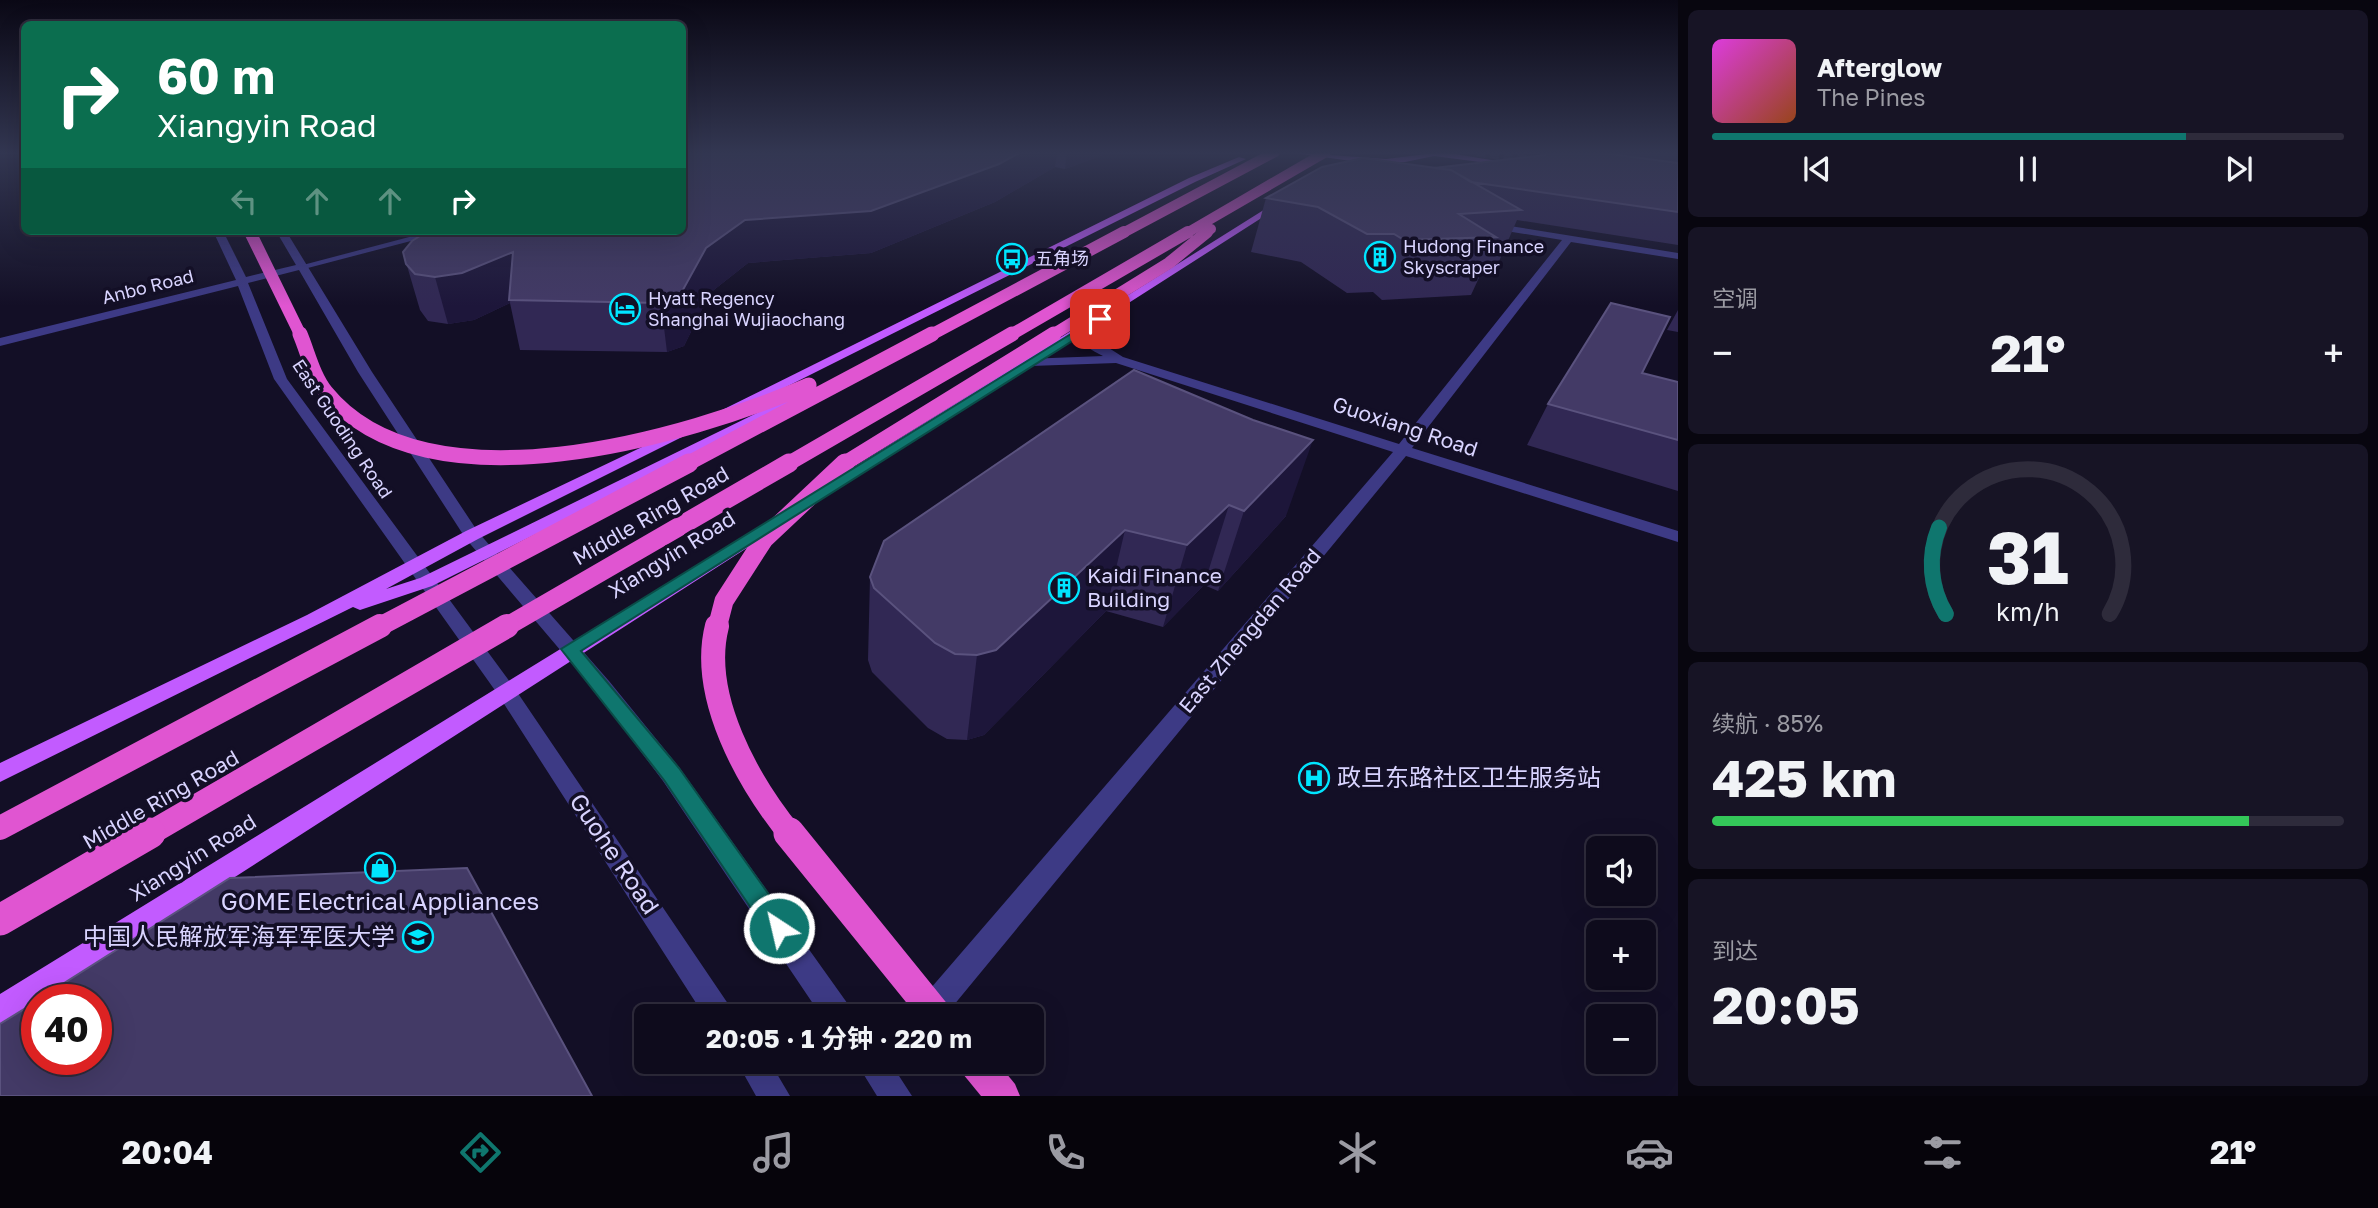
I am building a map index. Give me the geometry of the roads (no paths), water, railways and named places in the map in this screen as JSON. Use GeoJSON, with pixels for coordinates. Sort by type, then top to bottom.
{"type":"FeatureCollection","features":[{"type":"Feature","properties":{"kind":"highway"},"geometry":{"type":"LineString","coordinates":[[251,235],[301,336],[315,376],[327,395],[347,415],[373,433],[439,453],[521,457],[659,438],[746,413],[845,367],[1079,247],[1173,203]]}},
{"type":"Feature","properties":{"kind":"highway","name":"Middle Ring Road"},"geometry":{"type":"LineString","coordinates":[[0,828],[1179,203]]}},
{"type":"Feature","properties":{"kind":"highway","name":"Middle Ring Road"},"geometry":{"type":"LineString","coordinates":[[0,920],[1238,203]]}},
{"type":"Feature","properties":{"kind":"highway"},"geometry":{"type":"LineString","coordinates":[[927,1004],[786,829],[734,746],[720,711],[715,669],[715,636],[724,601],[764,539],[837,468],[1169,263],[1244,203]]}},
{"type":"Feature","properties":{"kind":"highway"},"geometry":{"type":"LineString","coordinates":[[985,1074],[1003,1096]]}},
{"type":"Feature","properties":{"kind":"main road"},"geometry":{"type":"LineString","coordinates":[[0,773],[314,620],[472,535],[1145,203]]}},
{"type":"Feature","properties":{"kind":"main road"},"geometry":{"type":"LineString","coordinates":[[314,620],[426,582],[881,356],[1167,203]]}},
{"type":"Feature","properties":{"kind":"main road","name":"Xiangyin Road"},"geometry":{"type":"LineString","coordinates":[[0,1011],[1281,203]]}},
{"type":"Feature","properties":{"kind":"street"},"geometry":{"type":"LineString","coordinates":[[1486,225],[1678,256]]}},
{"type":"Feature","properties":{"kind":"street","name":"East Guoding Road"},"geometry":{"type":"LineString","coordinates":[[220,235],[242,281],[281,379],[426,582]]}},
{"type":"Feature","properties":{"kind":"street"},"geometry":{"type":"LineString","coordinates":[[284,235],[365,372],[472,535],[570,649],[671,774],[831,1004]]}},
{"type":"Feature","properties":{"kind":"street","name":"Anbo Road"},"geometry":{"type":"LineString","coordinates":[[0,342],[428,235]]}},
{"type":"Feature","properties":{"kind":"street","name":"East Zhengdan Road"},"geometry":{"type":"LineString","coordinates":[[936,1004],[1404,448],[1567,239]]}},
{"type":"Feature","properties":{"kind":"street","name":"Guoxiang Road"},"geometry":{"type":"LineString","coordinates":[[1079,332],[1088,342],[1118,360],[1404,448],[1678,537]]}},
{"type":"Feature","properties":{"kind":"street","name":"Guoxiang Road"},"geometry":{"type":"LineString","coordinates":[[1031,362],[1118,360]]}},
{"type":"Feature","properties":{"kind":"street","name":"Guohe Road"},"geometry":{"type":"LineString","coordinates":[[426,582],[506,691],[713,1004]]}},
{"type":"Feature","properties":{"kind":"street"},"geometry":{"type":"LineString","coordinates":[[760,1074],[774,1096]]}},
{"type":"Feature","properties":{"kind":"place","name":"Hudong Finance Skyscraper"},"geometry":{"type":"Point","coordinates":[1380,257]}},
{"type":"Feature","properties":{"kind":"place","name":"五角场"},"geometry":{"type":"Point","coordinates":[1012,259]}},
{"type":"Feature","properties":{"kind":"place","name":"Hyatt Regency Shanghai Wujiaochang"},"geometry":{"type":"Point","coordinates":[625,309]}},
{"type":"Feature","properties":{"kind":"place","name":"Kaidi Finance Building"},"geometry":{"type":"Point","coordinates":[1064,588]}},
{"type":"Feature","properties":{"kind":"place","name":"政旦东路社区卫生服务站"},"geometry":{"type":"Point","coordinates":[1314,778]}},
{"type":"Feature","properties":{"kind":"place","name":"GOME Electrical Appliances"},"geometry":{"type":"Point","coordinates":[380,868]}},
{"type":"Feature","properties":{"kind":"place","name":"中国人民解放军海军军医大学"},"geometry":{"type":"Point","coordinates":[418,937]}}]}
